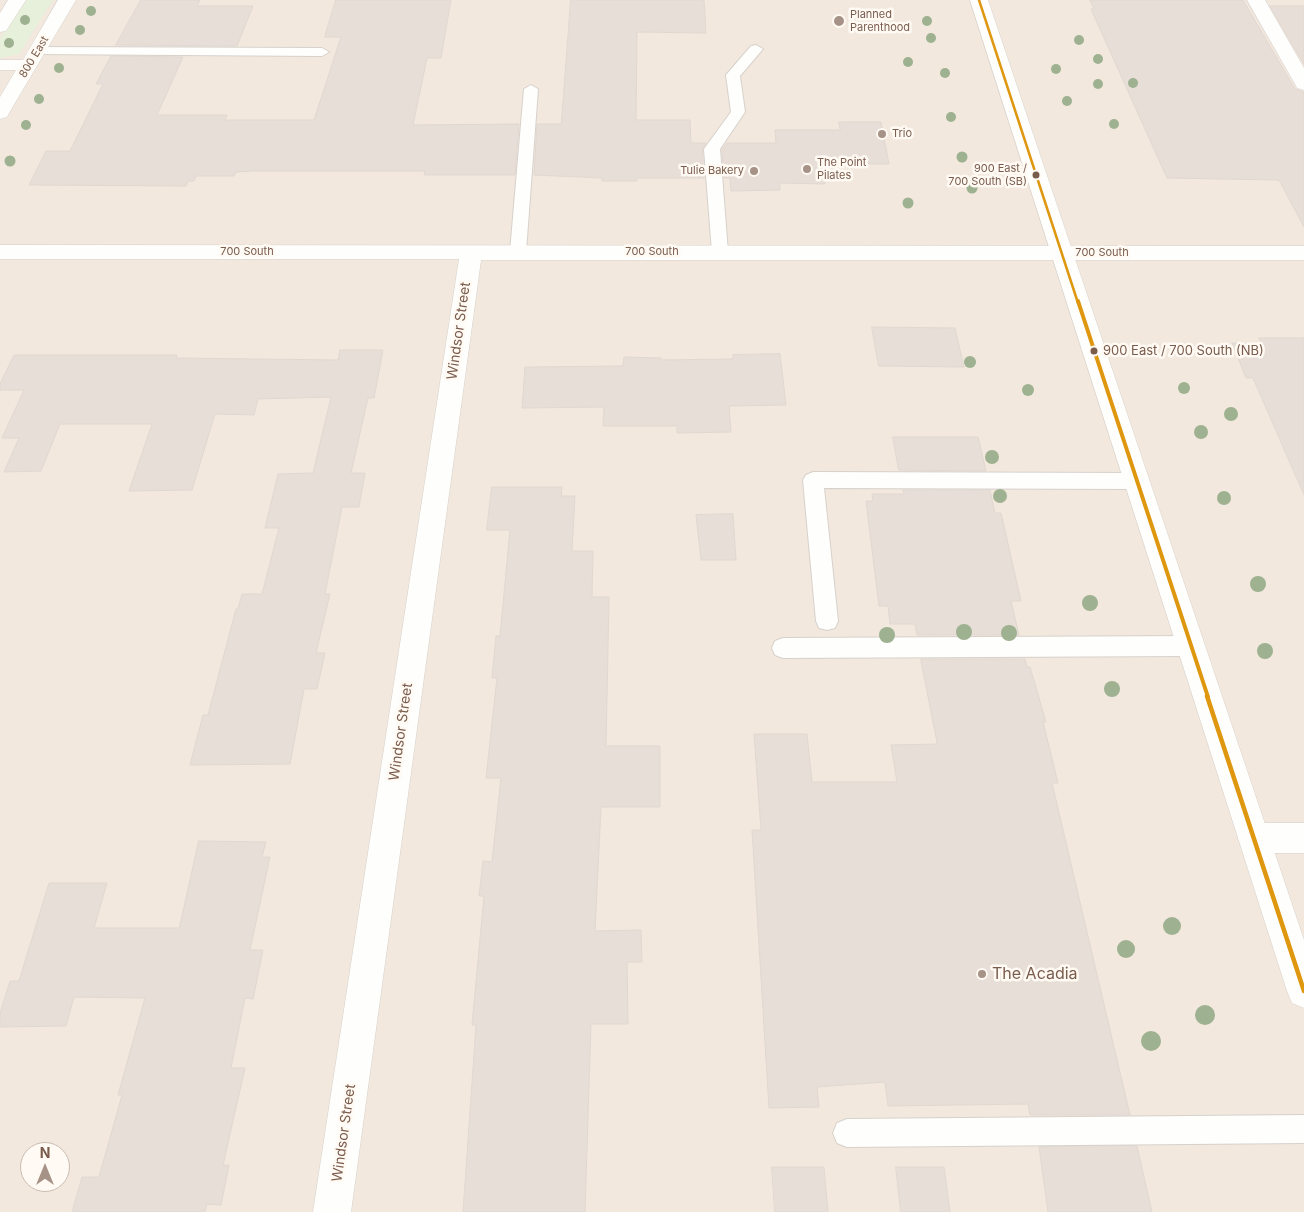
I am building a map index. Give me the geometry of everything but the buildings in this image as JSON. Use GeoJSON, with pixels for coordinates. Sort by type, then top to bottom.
{"type":"FeatureCollection","features":[{"type":"Feature","properties":{"kind":"street"},"geometry":{"type":"LineString","coordinates":[[0,27],[18,0]]}},
{"type":"Feature","properties":{"kind":"street","name":"800 East"},"geometry":{"type":"LineString","coordinates":[[0,113],[67,0]]}},
{"type":"Feature","properties":{"kind":"street"},"geometry":{"type":"LineString","coordinates":[[979,0],[1304,991]]}},
{"type":"Feature","properties":{"kind":"street"},"geometry":{"type":"LineString","coordinates":[[1256,0],[1304,84]]}},
{"type":"Feature","properties":{"kind":"street"},"geometry":{"type":"LineString","coordinates":[[0,65],[33,58]]}},
{"type":"Feature","properties":{"kind":"street","name":"700 South"},"geometry":{"type":"LineString","coordinates":[[0,252],[1304,252]]}},
{"type":"Feature","properties":{"kind":"street","name":"Windsor Street"},"geometry":{"type":"LineString","coordinates":[[332,1212],[471,252]]}},
{"type":"Feature","properties":{"kind":"street"},"geometry":{"type":"LineString","coordinates":[[1254,838],[1304,838]]}},
{"type":"Feature","properties":{"kind":"lane"},"geometry":{"type":"LineString","coordinates":[[720,252],[712,149],[738,112],[733,75],[756,49]]}},
{"type":"Feature","properties":{"kind":"lane"},"geometry":{"type":"LineString","coordinates":[[33,58],[322,52]]}},
{"type":"Feature","properties":{"kind":"lane"},"geometry":{"type":"LineString","coordinates":[[518,252],[531,89]]}},
{"type":"Feature","properties":{"kind":"lane"},"geometry":{"type":"LineString","coordinates":[[828,621],[812,480],[1137,481]]}},
{"type":"Feature","properties":{"kind":"lane"},"geometry":{"type":"LineString","coordinates":[[783,648],[1191,646]]}},
{"type":"Feature","properties":{"kind":"lane"},"geometry":{"type":"LineString","coordinates":[[847,1133],[1304,1129]]}},
{"type":"Feature","properties":{"kind":"shaded area"},"geometry":{"type":"Polygon","coordinates":[[[0,0],[1304,0],[1304,1212],[0,1212],[0,0]]]}},
{"type":"Feature","properties":{"kind":"green space"},"geometry":{"type":"Polygon","coordinates":[[[25,0],[53,0],[19,54],[0,58],[0,39],[25,0]]]}},
{"type":"Feature","properties":{"kind":"transit line"},"geometry":{"type":"LineString","coordinates":[[979,0],[1304,991]]}},
{"type":"Feature","properties":{"kind":"place","name":"Planned Parenthood"},"geometry":{"type":"Point","coordinates":[839,21]}},
{"type":"Feature","properties":{"kind":"place","name":"Trio"},"geometry":{"type":"Point","coordinates":[882,134]}},
{"type":"Feature","properties":{"kind":"place","name":"The Point Pilates"},"geometry":{"type":"Point","coordinates":[807,169]}},
{"type":"Feature","properties":{"kind":"place","name":"Tulie Bakery"},"geometry":{"type":"Point","coordinates":[754,171]}},
{"type":"Feature","properties":{"kind":"place","name":"900 East / 700 South (SB)"},"geometry":{"type":"Point","coordinates":[1036,175]}},
{"type":"Feature","properties":{"kind":"place","name":"900 East / 700 South (NB)"},"geometry":{"type":"Point","coordinates":[1094,351]}},
{"type":"Feature","properties":{"kind":"place","name":"The Acadia"},"geometry":{"type":"Point","coordinates":[982,974]}}]}
